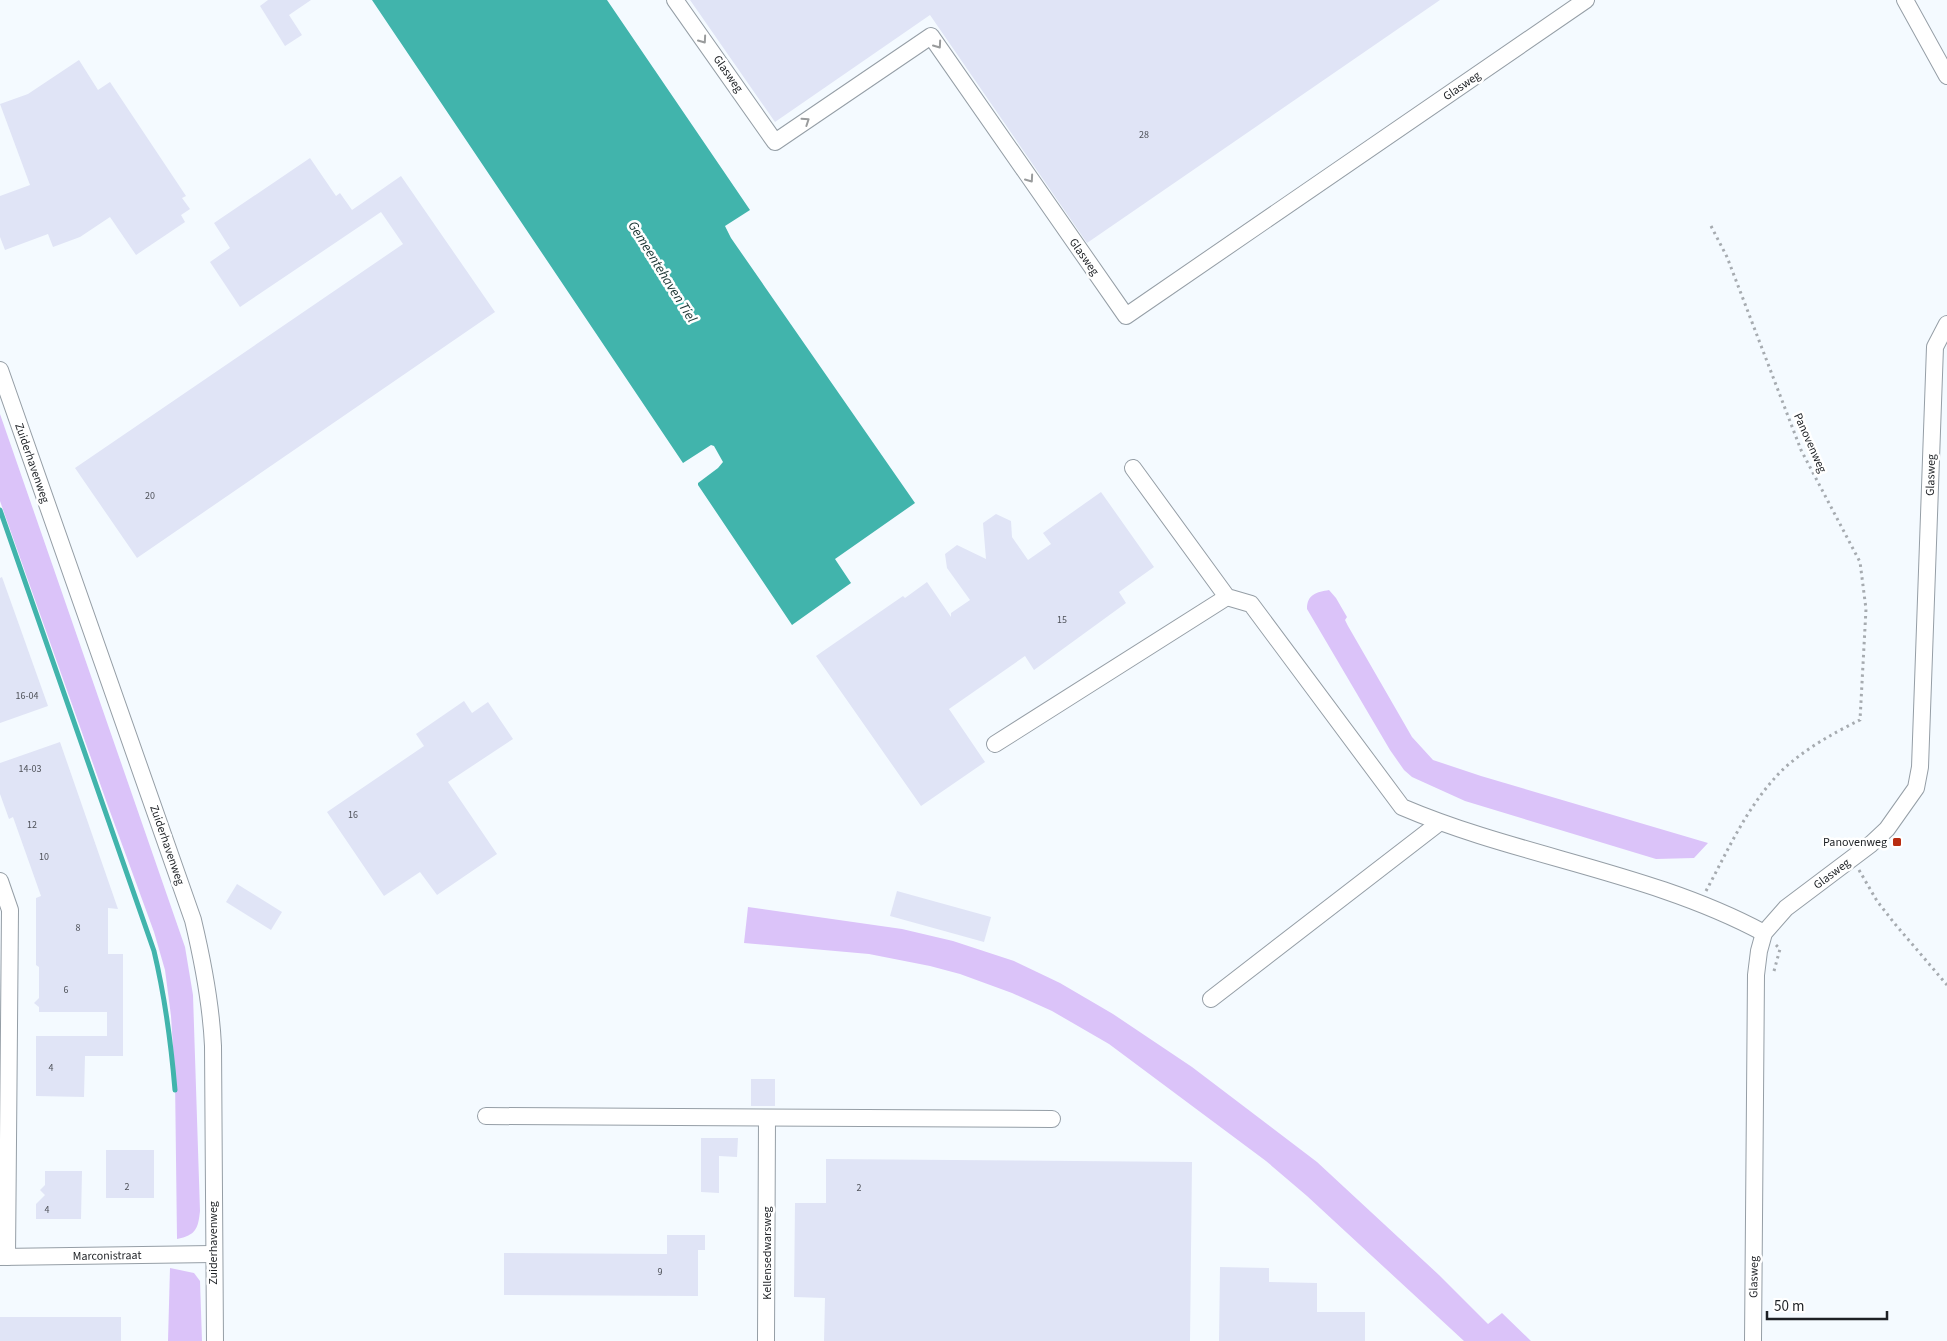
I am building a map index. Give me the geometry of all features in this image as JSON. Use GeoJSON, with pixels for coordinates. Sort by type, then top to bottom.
{"type":"FeatureCollection","features":[{"type":"Feature","properties":{"kind":"street","name":"Glasweg"},"geometry":{"type":"LineString","coordinates":[[675,0],[775,142],[931,36],[1126,316],[1586,0]]}},
{"type":"Feature","properties":{"kind":"street"},"geometry":{"type":"LineString","coordinates":[[1905,0],[1947,76]]}},
{"type":"Feature","properties":{"kind":"street","name":"Glasweg"},"geometry":{"type":"LineString","coordinates":[[1753,1341],[1756,974],[1759,950],[1764,933],[1786,908],[1871,844],[1887,829],[1916,788],[1920,767],[1935,346],[1947,324]]}},
{"type":"Feature","properties":{"kind":"street","name":"Zuiderhavenweg"},"geometry":{"type":"LineString","coordinates":[[0,370],[195,928],[205,969],[211,1008],[213,1046],[215,1341]]}},
{"type":"Feature","properties":{"kind":"street"},"geometry":{"type":"LineString","coordinates":[[1133,468],[1227,597],[1251,604],[1402,807],[1439,822],[1583,865],[1699,903],[1731,915],[1764,933]]}},
{"type":"Feature","properties":{"kind":"street"},"geometry":{"type":"LineString","coordinates":[[995,744],[1227,597]]}},
{"type":"Feature","properties":{"kind":"street"},"geometry":{"type":"LineString","coordinates":[[1211,999],[1439,822]]}},
{"type":"Feature","properties":{"kind":"street"},"geometry":{"type":"LineString","coordinates":[[0,881],[10,910],[3,1257]]}},
{"type":"Feature","properties":{"kind":"street"},"geometry":{"type":"LineString","coordinates":[[486,1116],[1052,1119]]}},
{"type":"Feature","properties":{"kind":"street","name":"Kellensedwarsweg"},"geometry":{"type":"LineString","coordinates":[[766,1341],[767,1118]]}},
{"type":"Feature","properties":{"kind":"street","name":"Marconistraat"},"geometry":{"type":"LineString","coordinates":[[3,1257],[213,1254]]}},
{"type":"Feature","properties":{"kind":"path","name":"Panovenweg"},"geometry":{"type":"LineString","coordinates":[[1699,903],[1744,820],[1773,780],[1806,751],[1833,733],[1860,720],[1866,609],[1860,562],[1801,450],[1727,257],[1711,226]]}},
{"type":"Feature","properties":{"kind":"path"},"geometry":{"type":"LineString","coordinates":[[1853,858],[1877,901],[1894,924],[1947,985]]}},
{"type":"Feature","properties":{"kind":"shaded area"},"geometry":{"type":"Polygon","coordinates":[[[0,414],[185,947],[193,995],[200,1211],[195,1230],[177,1239],[175,1079],[171,1016],[165,970],[154,932],[0,501],[0,414]]]}},
{"type":"Feature","properties":{"kind":"shaded area"},"geometry":{"type":"Polygon","coordinates":[[[1329,590],[1347,617],[1345,620],[1348,626],[1412,737],[1433,760],[1708,843],[1694,858],[1656,859],[1465,801],[1412,777],[1404,770],[1390,750],[1307,609],[1307,604],[1311,597],[1317,593],[1329,590]]]}},
{"type":"Feature","properties":{"kind":"shaded area"},"geometry":{"type":"Polygon","coordinates":[[[748,907],[902,929],[953,941],[1014,961],[1060,983],[1113,1014],[1192,1067],[1317,1162],[1439,1275],[1488,1324],[1502,1313],[1531,1341],[1464,1341],[1307,1196],[1266,1161],[1109,1044],[1052,1011],[1012,993],[960,974],[930,966],[869,954],[744,943],[748,907]]]}},
{"type":"Feature","properties":{"kind":"shaded area"},"geometry":{"type":"Polygon","coordinates":[[[170,1268],[194,1273],[200,1281],[202,1341],[168,1341],[170,1268]]]}},
{"type":"Feature","properties":{"kind":"water","name":"Gemeentehaven Tiel"},"geometry":{"type":"Polygon","coordinates":[[[372,0],[607,0],[750,210],[725,226],[731,238],[915,503],[835,559],[851,583],[792,625],[698,485],[723,462],[714,446],[711,445],[683,463],[372,0]]]}},
{"type":"Feature","properties":{"kind":"building"},"geometry":{"type":"Polygon","coordinates":[[[268,0],[311,0],[289,15],[302,35],[285,46],[260,6],[268,0]]]}},
{"type":"Feature","properties":{"kind":"building"},"geometry":{"type":"Polygon","coordinates":[[[690,0],[1440,0],[1087,243],[930,15],[775,122],[690,0]]]}},
{"type":"Feature","properties":{"kind":"building"},"geometry":{"type":"Polygon","coordinates":[[[79,60],[98,90],[110,82],[186,196],[182,198],[190,209],[181,215],[185,222],[136,255],[110,217],[80,237],[53,247],[48,234],[5,250],[0,237],[0,196],[30,185],[0,104],[28,94],[79,60]]]}},
{"type":"Feature","properties":{"kind":"building"},"geometry":{"type":"Polygon","coordinates":[[[310,158],[336,196],[340,193],[352,210],[401,176],[495,312],[137,558],[75,468],[403,244],[381,212],[240,307],[210,262],[230,248],[214,223],[310,158]]]}},
{"type":"Feature","properties":{"kind":"building"},"geometry":{"type":"Polygon","coordinates":[[[1101,492],[1154,567],[1119,592],[1126,603],[1034,670],[1025,656],[949,709],[985,762],[921,806],[816,656],[903,596],[905,598],[927,582],[951,617],[951,613],[970,600],[947,568],[945,554],[957,545],[986,559],[983,523],[996,514],[1011,521],[1012,537],[1028,560],[1051,544],[1043,533],[1101,492]]]}},
{"type":"Feature","properties":{"kind":"building"},"geometry":{"type":"Polygon","coordinates":[[[2,577],[48,706],[0,723],[0,578],[2,577]]]}},
{"type":"Feature","properties":{"kind":"building"},"geometry":{"type":"Polygon","coordinates":[[[464,701],[472,713],[488,702],[513,739],[448,782],[497,854],[437,895],[420,872],[384,896],[327,812],[424,746],[416,734],[464,701]]]}},
{"type":"Feature","properties":{"kind":"building"},"geometry":{"type":"Polygon","coordinates":[[[60,742],[118,909],[108,908],[108,954],[123,954],[123,1056],[85,1056],[84,1097],[36,1096],[36,1036],[107,1036],[107,1012],[39,1012],[39,1007],[34,1003],[39,998],[39,967],[36,965],[36,898],[41,896],[13,817],[9,819],[0,794],[0,763],[60,742]]]}},
{"type":"Feature","properties":{"kind":"building"},"geometry":{"type":"Polygon","coordinates":[[[237,884],[282,912],[271,930],[226,902],[237,884]]]}},
{"type":"Feature","properties":{"kind":"building"},"geometry":{"type":"Polygon","coordinates":[[[897,891],[991,917],[984,942],[890,916],[897,891]]]}},
{"type":"Feature","properties":{"kind":"building"},"geometry":{"type":"Polygon","coordinates":[[[751,1079],[775,1079],[775,1106],[751,1106],[751,1079]]]}},
{"type":"Feature","properties":{"kind":"building"},"geometry":{"type":"Polygon","coordinates":[[[701,1138],[738,1138],[737,1157],[719,1156],[719,1193],[701,1192],[701,1138]]]}},
{"type":"Feature","properties":{"kind":"building"},"geometry":{"type":"Polygon","coordinates":[[[106,1150],[154,1150],[154,1198],[106,1198],[106,1150]]]}},
{"type":"Feature","properties":{"kind":"building"},"geometry":{"type":"Polygon","coordinates":[[[826,1159],[1192,1162],[1190,1341],[824,1341],[825,1298],[794,1297],[795,1203],[826,1203],[826,1159]]]}},
{"type":"Feature","properties":{"kind":"building"},"geometry":{"type":"Polygon","coordinates":[[[45,1171],[82,1171],[81,1219],[36,1219],[36,1204],[45,1195],[40,1190],[45,1185],[45,1171]]]}},
{"type":"Feature","properties":{"kind":"building"},"geometry":{"type":"Polygon","coordinates":[[[667,1235],[705,1235],[705,1250],[698,1250],[698,1296],[504,1295],[504,1253],[667,1254],[667,1235]]]}},
{"type":"Feature","properties":{"kind":"building"},"geometry":{"type":"Polygon","coordinates":[[[1220,1267],[1269,1268],[1269,1282],[1317,1283],[1317,1312],[1365,1312],[1365,1341],[1219,1341],[1220,1267]]]}},
{"type":"Feature","properties":{"kind":"building"},"geometry":{"type":"Polygon","coordinates":[[[0,1317],[121,1317],[121,1341],[0,1341],[0,1317]]]}},
{"type":"Feature","properties":{"kind":"waterway"},"geometry":{"type":"LineString","coordinates":[[0,510],[154,951],[167,1020],[175,1090]]}},
{"type":"Feature","properties":{"kind":"place","name":"Panovenweg"},"geometry":{"type":"Point","coordinates":[1897,842]}}]}
